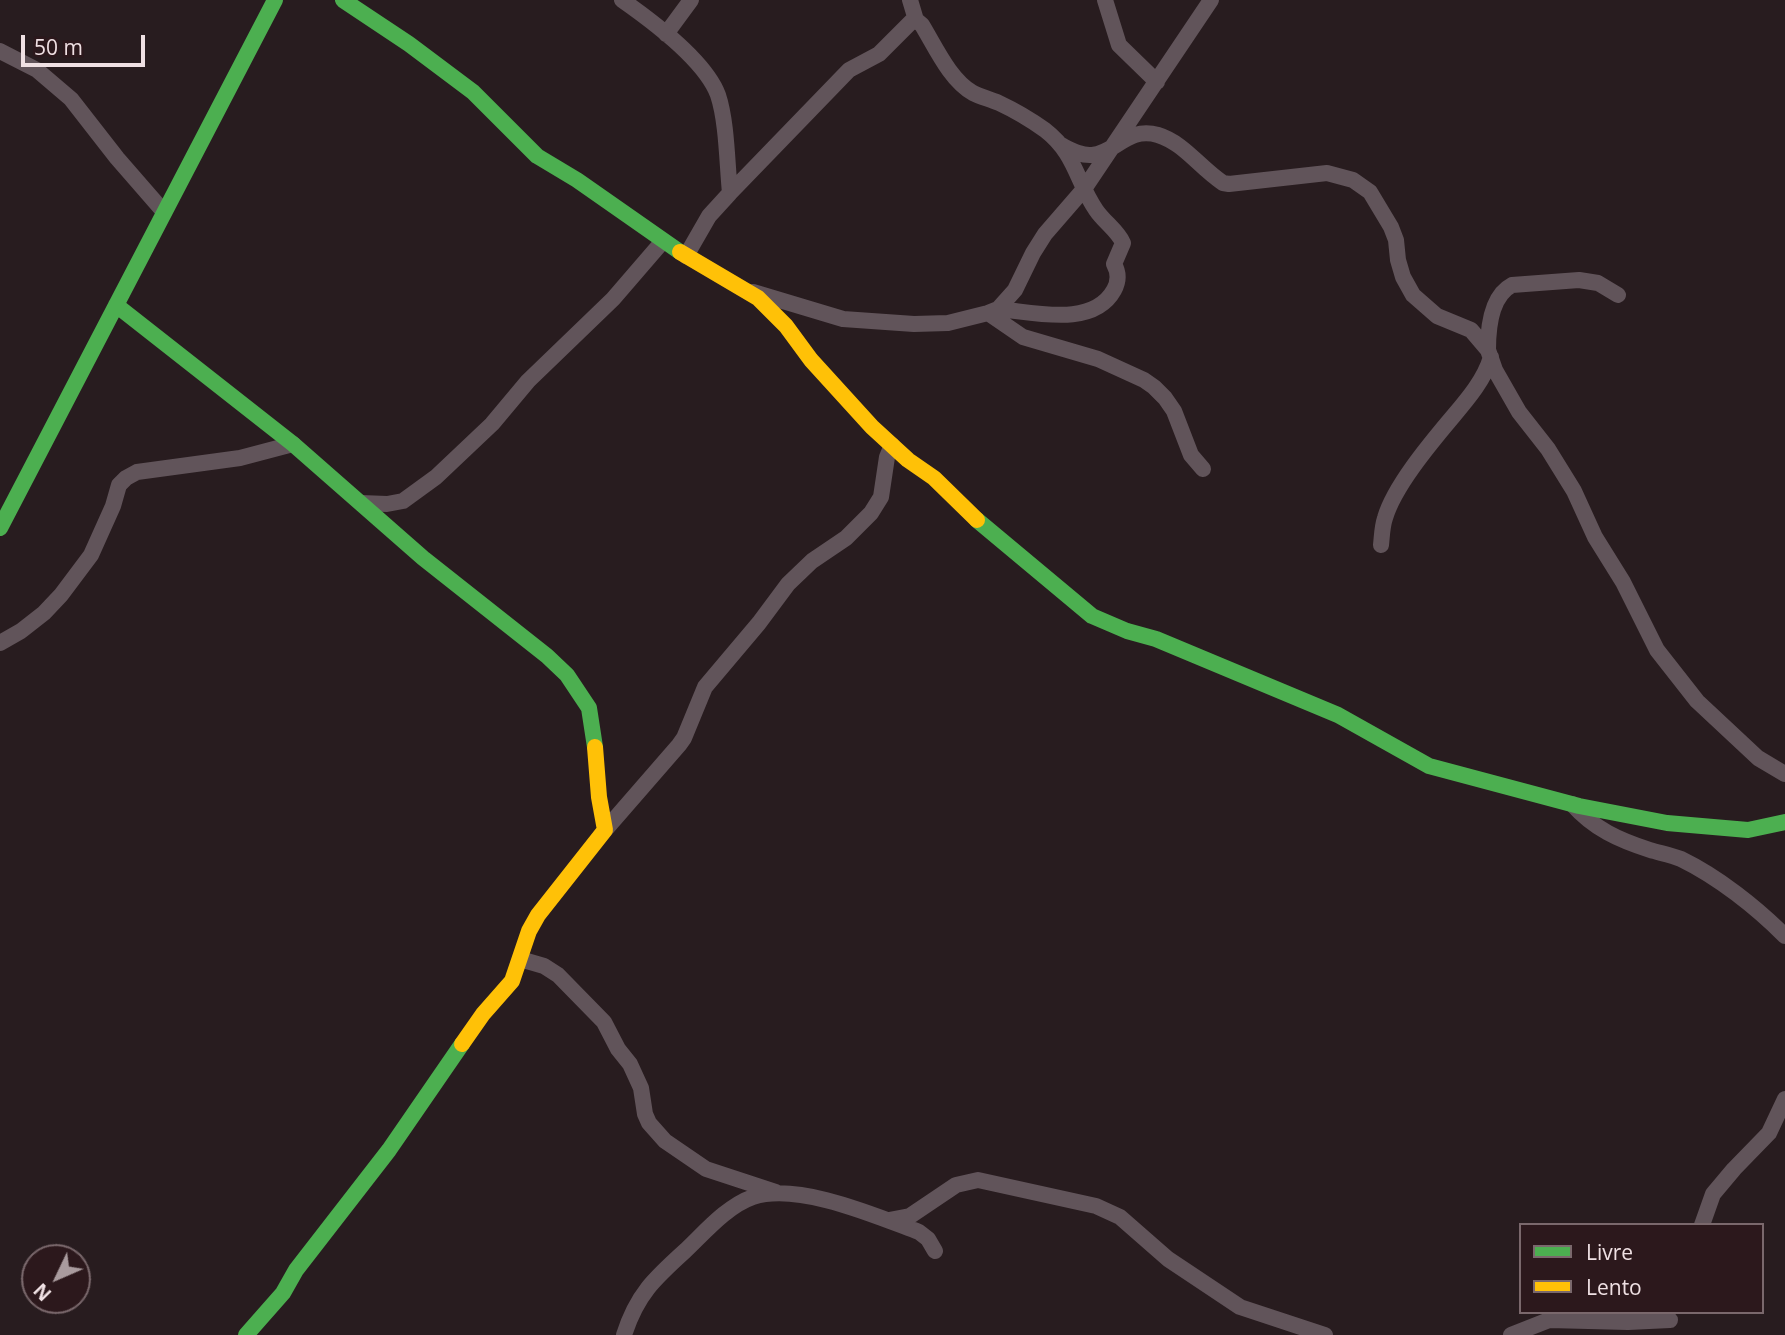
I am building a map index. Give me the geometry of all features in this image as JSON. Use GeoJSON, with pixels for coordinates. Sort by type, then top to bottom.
{"type":"FeatureCollection","features":[{"type":"Feature","properties":{"kind":"street"},"geometry":{"type":"LineString","coordinates":[[0,527],[275,0]]}},
{"type":"Feature","properties":{"kind":"street"},"geometry":{"type":"LineString","coordinates":[[343,0],[429,58],[473,92],[537,156],[577,180],[686,256],[747,290],[843,319],[932,325],[993,311],[1080,314],[1102,306],[1118,280],[1114,264],[1123,243],[1120,237],[1096,210],[1073,162],[1061,145],[1044,129],[1016,112],[972,93],[959,82],[916,20],[911,0]]}},
{"type":"Feature","properties":{"kind":"street"},"geometry":{"type":"LineString","coordinates":[[622,0],[653,22],[709,78],[718,95],[722,114],[730,193]]}},
{"type":"Feature","properties":{"kind":"street"},"geometry":{"type":"LineString","coordinates":[[666,34],[691,0]]}},
{"type":"Feature","properties":{"kind":"street"},"geometry":{"type":"LineString","coordinates":[[1105,0],[1119,45],[1157,82]]}},
{"type":"Feature","properties":{"kind":"street"},"geometry":{"type":"LineString","coordinates":[[993,311],[1015,290],[1045,234],[1084,189],[1211,0]]}},
{"type":"Feature","properties":{"kind":"street"},"geometry":{"type":"LineString","coordinates":[[686,256],[709,216],[849,69],[879,54],[916,20]]}},
{"type":"Feature","properties":{"kind":"street"},"geometry":{"type":"LineString","coordinates":[[0,51],[37,70],[71,99],[164,212]]}},
{"type":"Feature","properties":{"kind":"street"},"geometry":{"type":"LineString","coordinates":[[1061,145],[1081,154],[1092,155],[1101,153],[1126,138],[1140,134],[1156,134],[1171,140],[1218,180],[1229,184],[1327,173],[1353,180],[1370,192],[1391,227],[1403,277],[1413,295],[1437,316],[1471,330],[1489,353],[1495,370],[1519,412],[1548,449],[1574,491],[1595,537],[1623,582],[1657,650],[1705,708],[1758,758],[1785,774]]}},
{"type":"Feature","properties":{"kind":"street"},"geometry":{"type":"LineString","coordinates":[[361,503],[403,501],[436,477],[492,424],[555,353],[613,299],[663,241]]}},
{"type":"Feature","properties":{"kind":"street"},"geometry":{"type":"LineString","coordinates":[[1381,545],[1384,521],[1397,492],[1481,379],[1489,353],[1489,329],[1496,302],[1504,290],[1512,285],[1579,280],[1598,283],[1618,295]]}},
{"type":"Feature","properties":{"kind":"street"},"geometry":{"type":"LineString","coordinates":[[747,290],[786,326],[811,360],[872,427],[934,478],[1002,541],[1092,616],[1105,623],[1156,639],[1338,715],[1429,766],[1623,816],[1748,830],[1785,822]]}},
{"type":"Feature","properties":{"kind":"street"},"geometry":{"type":"LineString","coordinates":[[116,305],[293,444],[424,558],[547,656],[579,691],[589,708],[599,797],[606,829]]}},
{"type":"Feature","properties":{"kind":"street"},"geometry":{"type":"LineString","coordinates":[[993,311],[1023,337],[1098,359],[1154,387],[1166,398],[1174,411],[1191,454],[1203,469]]}},
{"type":"Feature","properties":{"kind":"street"},"geometry":{"type":"LineString","coordinates":[[0,643],[44,613],[61,595],[91,555],[120,485],[126,478],[137,472],[240,458],[293,444]]}},
{"type":"Feature","properties":{"kind":"street"},"geometry":{"type":"LineString","coordinates":[[246,1335],[284,1293],[296,1270],[389,1150],[483,1014],[506,990],[538,915],[606,829],[684,738],[705,687],[788,584],[812,561],[846,538],[871,513],[881,497],[887,457],[892,445]]}},
{"type":"Feature","properties":{"kind":"street"},"geometry":{"type":"LineString","coordinates":[[1572,804],[1593,825],[1609,836],[1671,855],[1709,875],[1785,936]]}},
{"type":"Feature","properties":{"kind":"street"},"geometry":{"type":"LineString","coordinates":[[520,959],[544,966],[558,975],[604,1022],[618,1049],[630,1064],[641,1088],[649,1123],[665,1142],[706,1169],[782,1194],[828,1201],[919,1232],[935,1251]]}},
{"type":"Feature","properties":{"kind":"street"},"geometry":{"type":"LineString","coordinates":[[1703,1223],[1713,1194],[1769,1132],[1785,1099]]}},
{"type":"Feature","properties":{"kind":"street"},"geometry":{"type":"LineString","coordinates":[[889,1220],[910,1216],[956,1185],[978,1180],[1096,1206],[1120,1217],[1168,1259],[1240,1307],[1325,1335]]}},
{"type":"Feature","properties":{"kind":"street"},"geometry":{"type":"LineString","coordinates":[[624,1335],[630,1317],[648,1285],[723,1216],[753,1197],[782,1194]]}},
{"type":"Feature","properties":{"kind":"street"},"geometry":{"type":"LineString","coordinates":[[1511,1335],[1549,1320],[1669,1322]]}},
{"type":"Feature","properties":{"kind":"traffic: fast"},"geometry":{"type":"LineString","coordinates":[[0,528],[275,0]]}},
{"type":"Feature","properties":{"kind":"traffic: fast"},"geometry":{"type":"LineString","coordinates":[[343,0],[409,44],[473,92],[537,156],[577,180],[680,252]]}},
{"type":"Feature","properties":{"kind":"traffic: fast"},"geometry":{"type":"LineString","coordinates":[[116,305],[293,444],[423,558],[547,656],[567,675],[589,708],[595,747]]}},
{"type":"Feature","properties":{"kind":"traffic: fast"},"geometry":{"type":"LineString","coordinates":[[977,520],[1092,616],[1127,631],[1156,639],[1338,715],[1429,766],[1579,806],[1667,823],[1748,830],[1785,822]]}},
{"type":"Feature","properties":{"kind":"traffic: fast"},"geometry":{"type":"LineString","coordinates":[[246,1335],[283,1293],[296,1270],[389,1150],[462,1044]]}},
{"type":"Feature","properties":{"kind":"traffic: slow"},"geometry":{"type":"LineString","coordinates":[[680,252],[758,298],[786,326],[811,360],[872,427],[908,460],[934,478],[977,520]]}},
{"type":"Feature","properties":{"kind":"traffic: slow"},"geometry":{"type":"LineString","coordinates":[[462,1044],[483,1014],[512,981],[529,931],[538,915],[605,830],[595,747]]}}]}
